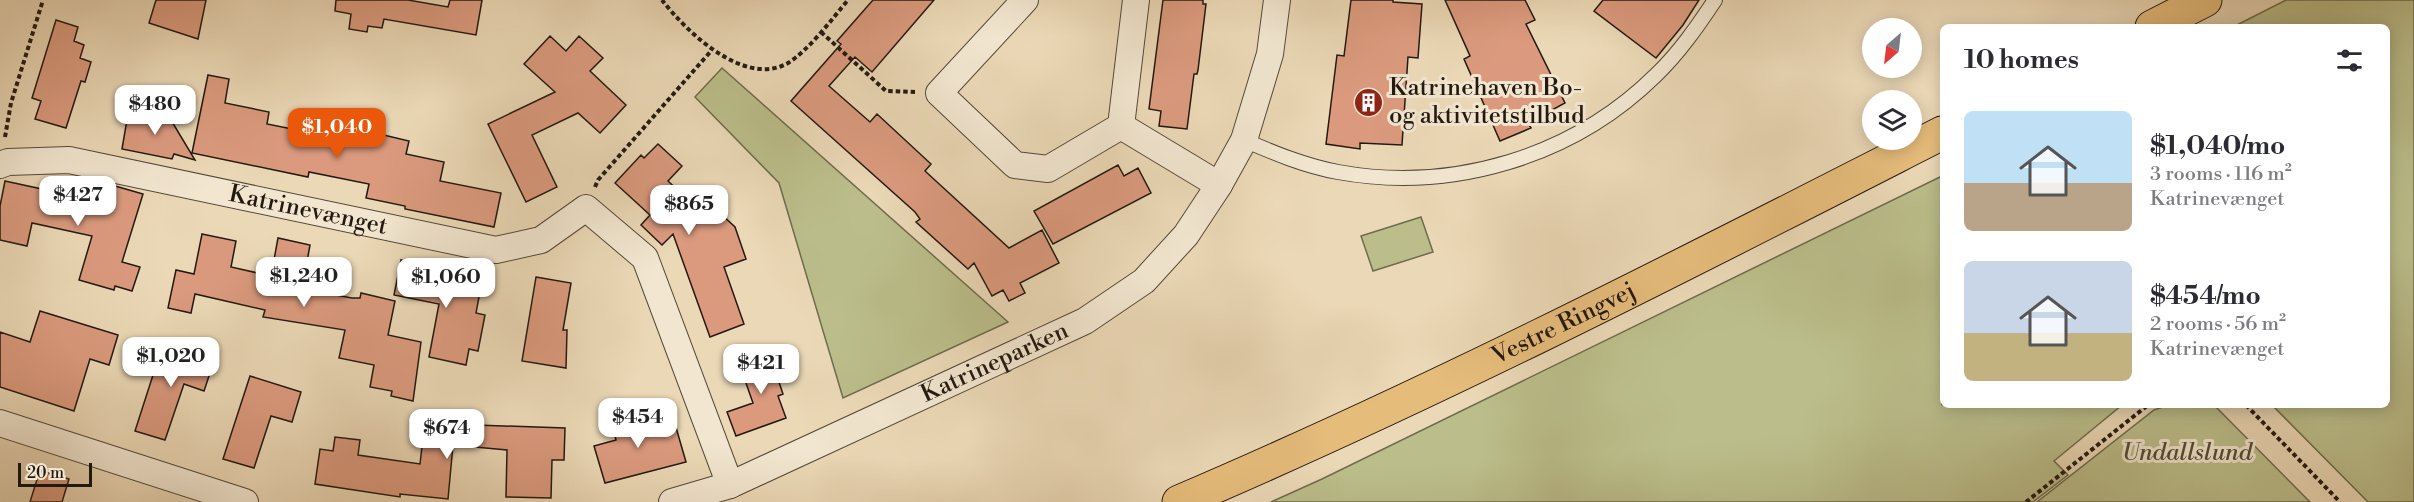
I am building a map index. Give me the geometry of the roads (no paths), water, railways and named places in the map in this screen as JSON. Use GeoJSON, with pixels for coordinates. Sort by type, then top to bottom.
{"type":"FeatureCollection","features":[{"type":"Feature","properties":{"kind":"main road"},"geometry":{"type":"LineString","coordinates":[[2158,24],[2205,0]]}},
{"type":"Feature","properties":{"kind":"main road","name":"Vestre Ringvej"},"geometry":{"type":"LineString","coordinates":[[1179,502],[1249,472],[1610,302],[1940,134]]}},
{"type":"Feature","properties":{"kind":"street"},"geometry":{"type":"LineString","coordinates":[[1025,0],[939,93],[1015,165],[1048,170],[1121,126]]}},
{"type":"Feature","properties":{"kind":"street"},"geometry":{"type":"LineString","coordinates":[[1121,126],[1136,0]]}},
{"type":"Feature","properties":{"kind":"street","name":"Katrineparken"},"geometry":{"type":"LineString","coordinates":[[730,485],[1085,321],[1144,281],[1186,235],[1219,185],[1244,140],[1270,54],[1276,0]]}},
{"type":"Feature","properties":{"kind":"street"},"geometry":{"type":"LineString","coordinates":[[1121,126],[1219,185]]}},
{"type":"Feature","properties":{"kind":"street","name":"Katrinevænget"},"geometry":{"type":"LineString","coordinates":[[4,163],[69,160],[496,250],[541,240],[586,208],[645,258],[730,485]]}},
{"type":"Feature","properties":{"kind":"street"},"geometry":{"type":"LineString","coordinates":[[0,423],[245,502]]}},
{"type":"Feature","properties":{"kind":"street"},"geometry":{"type":"LineString","coordinates":[[672,502],[730,485]]}},
{"type":"Feature","properties":{"kind":"lane"},"geometry":{"type":"LineString","coordinates":[[1244,140],[1290,159],[1328,169],[1387,178],[1436,177],[1485,169],[1533,155],[1578,134],[1619,107],[1657,75],[1689,38],[1715,0]]}},
{"type":"Feature","properties":{"kind":"place","name":"Katrinehaven Bo- og aktivitetstilbud"},"geometry":{"type":"Point","coordinates":[1368,102]}},
{"type":"Feature","properties":{"kind":"park label","name":"Undallslund"},"geometry":{"type":"Point","coordinates":[2187,453]}}]}
